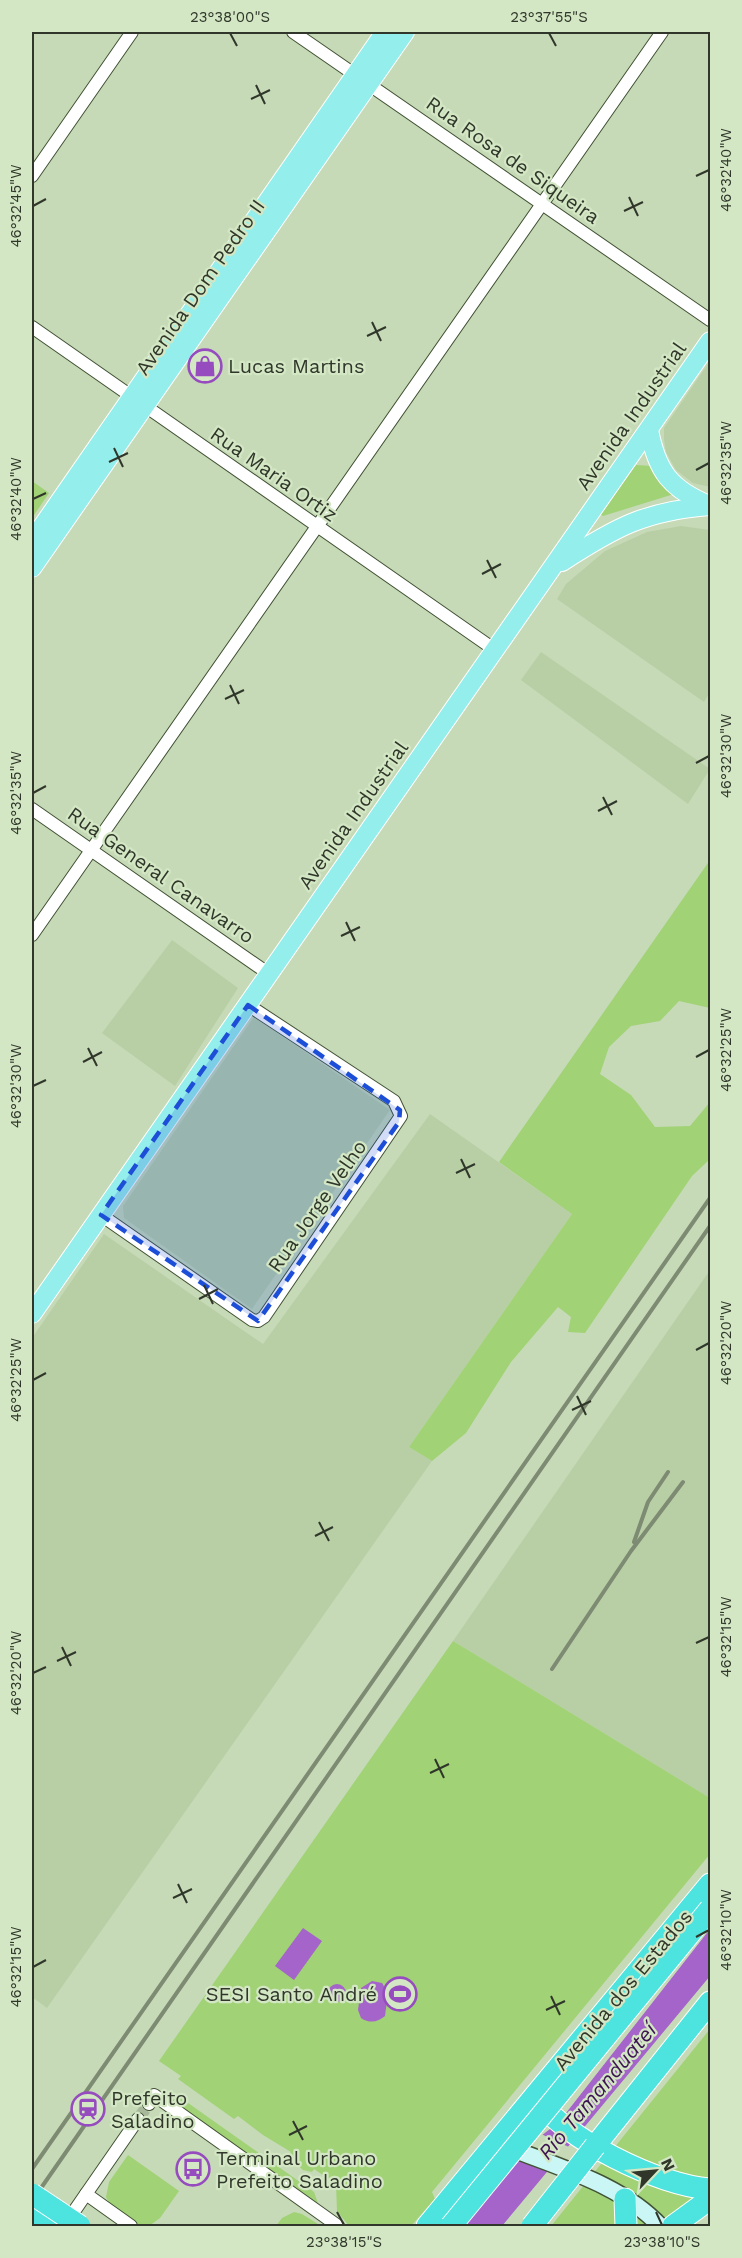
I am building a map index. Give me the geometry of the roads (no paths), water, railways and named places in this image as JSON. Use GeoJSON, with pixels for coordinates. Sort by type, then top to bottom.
{"type":"FeatureCollection","features":[{"type":"Feature","properties":{"kind":"highway","name":"Avenida dos Estados"},"geometry":{"type":"LineString","coordinates":[[427,2226],[711,1884]]}},
{"type":"Feature","properties":{"kind":"highway","name":"Avenida dos Estados"},"geometry":{"type":"LineString","coordinates":[[451,2226],[711,1909]]}},
{"type":"Feature","properties":{"kind":"highway"},"geometry":{"type":"LineString","coordinates":[[532,2226],[711,2002]]}},
{"type":"Feature","properties":{"kind":"highway"},"geometry":{"type":"LineString","coordinates":[[535,2096],[550,2116],[600,2151],[680,2184],[711,2189]]}},
{"type":"Feature","properties":{"kind":"highway"},"geometry":{"type":"LineString","coordinates":[[32,2193],[80,2226]]}},
{"type":"Feature","properties":{"kind":"highway"},"geometry":{"type":"LineString","coordinates":[[625,2199],[626,2226]]}},
{"type":"Feature","properties":{"kind":"highway"},"geometry":{"type":"LineString","coordinates":[[674,2226],[711,2199]]}},
{"type":"Feature","properties":{"kind":"highway"},"geometry":{"type":"LineString","coordinates":[[32,2216],[47,2226]]}},
{"type":"Feature","properties":{"kind":"main road","name":"Avenida Dom Pedro II"},"geometry":{"type":"LineString","coordinates":[[362,80],[385,32]]}},
{"type":"Feature","properties":{"kind":"main road","name":"Avenida Dom Pedro II"},"geometry":{"type":"LineString","coordinates":[[32,568],[138,402],[362,80],[405,32]]}},
{"type":"Feature","properties":{"kind":"main road","name":"Avenida Industrial"},"geometry":{"type":"LineString","coordinates":[[32,1314],[37,1293],[101,1215],[711,341]]}},
{"type":"Feature","properties":{"kind":"main road","name":"Avenida Dom Pedro II"},"geometry":{"type":"LineString","coordinates":[[32,541],[138,402]]}},
{"type":"Feature","properties":{"kind":"main road"},"geometry":{"type":"LineString","coordinates":[[649,430],[656,460],[664,474],[690,498],[710,506]]}},
{"type":"Feature","properties":{"kind":"main road"},"geometry":{"type":"LineString","coordinates":[[553,568],[596,541],[641,518],[670,509],[710,506]]}},
{"type":"Feature","properties":{"kind":"main road"},"geometry":{"type":"LineString","coordinates":[[496,2143],[580,2175],[625,2199],[660,2226]]}},
{"type":"Feature","properties":{"kind":"street"},"geometry":{"type":"LineString","coordinates":[[32,176],[132,32]]}},
{"type":"Feature","properties":{"kind":"street","name":"Rua Rosa de Siqueira"},"geometry":{"type":"LineString","coordinates":[[293,32],[711,320]]}},
{"type":"Feature","properties":{"kind":"street"},"geometry":{"type":"LineString","coordinates":[[32,935],[662,32]]}},
{"type":"Feature","properties":{"kind":"street","name":"Rua Maria Ortiz"},"geometry":{"type":"LineString","coordinates":[[32,327],[495,650]]}},
{"type":"Feature","properties":{"kind":"street","name":"Rua General Canavarro"},"geometry":{"type":"LineString","coordinates":[[32,809],[269,974]]}},
{"type":"Feature","properties":{"kind":"street","name":"Rua Jorge Velho"},"geometry":{"type":"LineString","coordinates":[[101,1215],[252,1320],[258,1321],[264,1317],[399,1122],[400,1110],[394,1101],[248,1005]]}},
{"type":"Feature","properties":{"kind":"street"},"geometry":{"type":"LineString","coordinates":[[149,2104],[154,2095],[338,2226]]}},
{"type":"Feature","properties":{"kind":"street"},"geometry":{"type":"LineString","coordinates":[[64,2226],[138,2119]]}},
{"type":"Feature","properties":{"kind":"street"},"geometry":{"type":"LineString","coordinates":[[86,2194],[131,2226]]}},
{"type":"Feature","properties":{"kind":"water"},"geometry":{"type":"Polygon","coordinates":[[[303,1928],[322,1941],[294,1980],[275,1966],[303,1928]]]}},
{"type":"Feature","properties":{"kind":"water","name":"Rio Tamanduateí"},"geometry":{"type":"Polygon","coordinates":[[[710,1929],[710,1976],[502,2226],[462,2226],[532,2143],[559,2122],[710,1929]]]}},
{"type":"Feature","properties":{"kind":"water"},"geometry":{"type":"Polygon","coordinates":[[[372,1981],[382,1983],[388,1993],[385,2016],[371,2022],[361,2018],[358,2010],[361,1988],[372,1981]]]}},
{"type":"Feature","properties":{"kind":"water"},"geometry":{"type":"Polygon","coordinates":[[[333,1984],[341,1984],[346,1989],[344,2000],[333,2002],[328,1997],[328,1989],[333,1984]]]}},
{"type":"Feature","properties":{"kind":"tunnel"},"geometry":{"type":"LineString","coordinates":[[138,2119],[149,2104]]}},
{"type":"Feature","properties":{"kind":"railway"},"geometry":{"type":"LineString","coordinates":[[32,2169],[710,1198]]}},
{"type":"Feature","properties":{"kind":"railway"},"geometry":{"type":"LineString","coordinates":[[32,2201],[710,1226]]}},
{"type":"Feature","properties":{"kind":"railway"},"geometry":{"type":"LineString","coordinates":[[634,1542],[648,1502],[668,1472]]}},
{"type":"Feature","properties":{"kind":"railway"},"geometry":{"type":"LineString","coordinates":[[552,1669],[631,1551],[683,1482]]}},
{"type":"Feature","properties":{"kind":"place","name":"Lucas Martins"},"geometry":{"type":"Point","coordinates":[205,366]}},
{"type":"Feature","properties":{"kind":"place","name":"SESI Santo André"},"geometry":{"type":"Point","coordinates":[400,1994]}},
{"type":"Feature","properties":{"kind":"place","name":"Prefeito Saladino"},"geometry":{"type":"Point","coordinates":[88,2109]}},
{"type":"Feature","properties":{"kind":"place","name":"Terminal Urbano Prefeito Saladino"},"geometry":{"type":"Point","coordinates":[193,2169]}}]}
